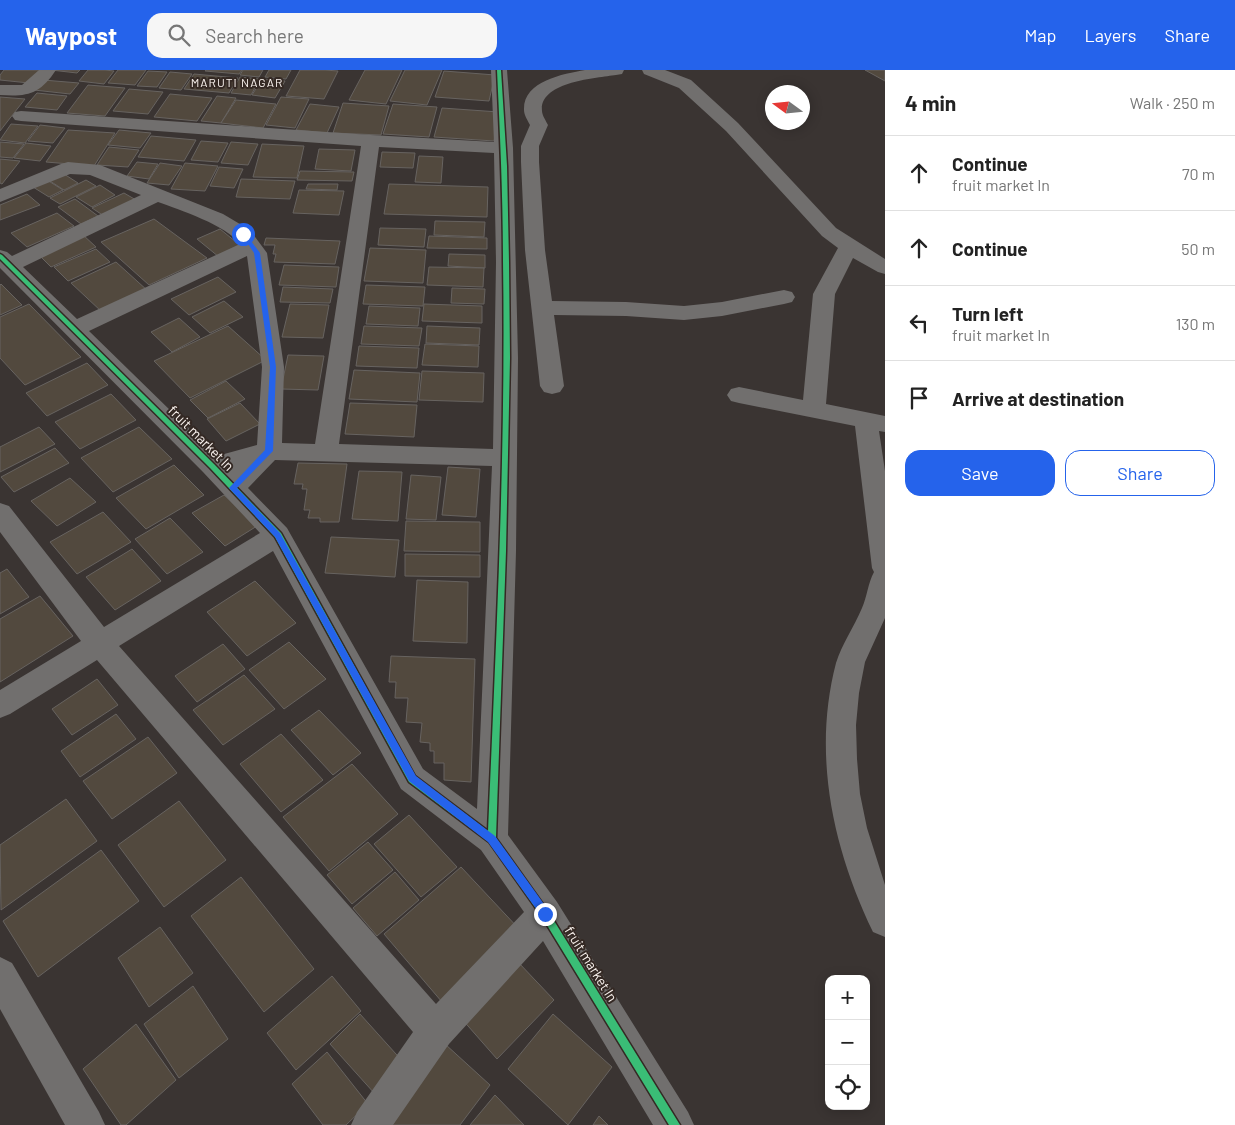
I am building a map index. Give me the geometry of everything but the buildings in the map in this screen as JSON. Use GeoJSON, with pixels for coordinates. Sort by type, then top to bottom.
{"type":"FeatureCollection","features":[{"type":"Feature","properties":{"kind":"street"},"geometry":{"type":"LineString","coordinates":[[0,90],[27,91],[34,87],[48,70]]}},
{"type":"Feature","properties":{"kind":"street"},"geometry":{"type":"LineString","coordinates":[[492,839],[506,458],[504,148],[499,70]]}},
{"type":"Feature","properties":{"kind":"street"},"geometry":{"type":"LineString","coordinates":[[552,386],[535,250],[530,162],[530,146],[539,125],[533,111],[536,96],[546,88],[567,78],[616,70]]}},
{"type":"Feature","properties":{"kind":"street"},"geometry":{"type":"LineString","coordinates":[[650,70],[685,84],[732,127],[829,232],[885,268]]}},
{"type":"Feature","properties":{"kind":"street"},"geometry":{"type":"LineString","coordinates":[[21,116],[371,141],[504,148]]}},
{"type":"Feature","properties":{"kind":"street"},"geometry":{"type":"LineString","coordinates":[[326,451],[371,141]]}},
{"type":"Feature","properties":{"kind":"street"},"geometry":{"type":"LineString","coordinates":[[0,196],[68,168],[93,169],[216,218],[243,234],[257,253],[273,367],[269,451],[233,488]]}},
{"type":"Feature","properties":{"kind":"street"},"geometry":{"type":"LineString","coordinates":[[5,260],[158,194]]}},
{"type":"Feature","properties":{"kind":"street"},"geometry":{"type":"LineString","coordinates":[[74,328],[251,246]]}},
{"type":"Feature","properties":{"kind":"street"},"geometry":{"type":"LineString","coordinates":[[814,410],[824,294],[849,246]]}},
{"type":"Feature","properties":{"kind":"street","name":"fruit market ln"},"geometry":{"type":"LineString","coordinates":[[5,260],[212,466],[278,535],[412,778],[492,839],[545,914],[675,1125]]}},
{"type":"Feature","properties":{"kind":"street"},"geometry":{"type":"LineString","coordinates":[[542,308],[626,309],[684,313],[722,309],[784,297]]}},
{"type":"Feature","properties":{"kind":"street"},"geometry":{"type":"LineString","coordinates":[[739,395],[875,423],[885,568]]}},
{"type":"Feature","properties":{"kind":"street"},"geometry":{"type":"LineString","coordinates":[[212,466],[269,451],[326,451],[506,458]]}},
{"type":"Feature","properties":{"kind":"street"},"geometry":{"type":"LineString","coordinates":[[0,513],[100,644],[436,1031]]}},
{"type":"Feature","properties":{"kind":"street"},"geometry":{"type":"LineString","coordinates":[[0,705],[278,535]]}},
{"type":"Feature","properties":{"kind":"street"},"geometry":{"type":"LineString","coordinates":[[883,591],[852,660],[844,691],[840,746],[846,799],[858,858],[885,920]]}},
{"type":"Feature","properties":{"kind":"street"},"geometry":{"type":"LineString","coordinates":[[370,1125],[436,1031],[545,914]]}},
{"type":"Feature","properties":{"kind":"street"},"geometry":{"type":"LineString","coordinates":[[0,975],[86,1125]]}},
{"type":"Feature","properties":{"kind":"cycle path"},"geometry":{"type":"LineString","coordinates":[[492,839],[503,551],[507,358],[504,166],[499,70]]}},
{"type":"Feature","properties":{"kind":"cycle path"},"geometry":{"type":"LineString","coordinates":[[0,256],[212,466],[278,535],[412,779],[492,839],[545,914],[675,1125]]}},
{"type":"Feature","properties":{"kind":"district","name":"MARUTI NAGAR"},"geometry":{"type":"Point","coordinates":[237,83]}},
{"type":"Feature","properties":{"kind":"route"},"geometry":{"type":"LineString","coordinates":[[243,234],[257,253],[273,367],[269,451],[233,488],[278,535],[412,778],[492,839],[545,914]]}}]}
